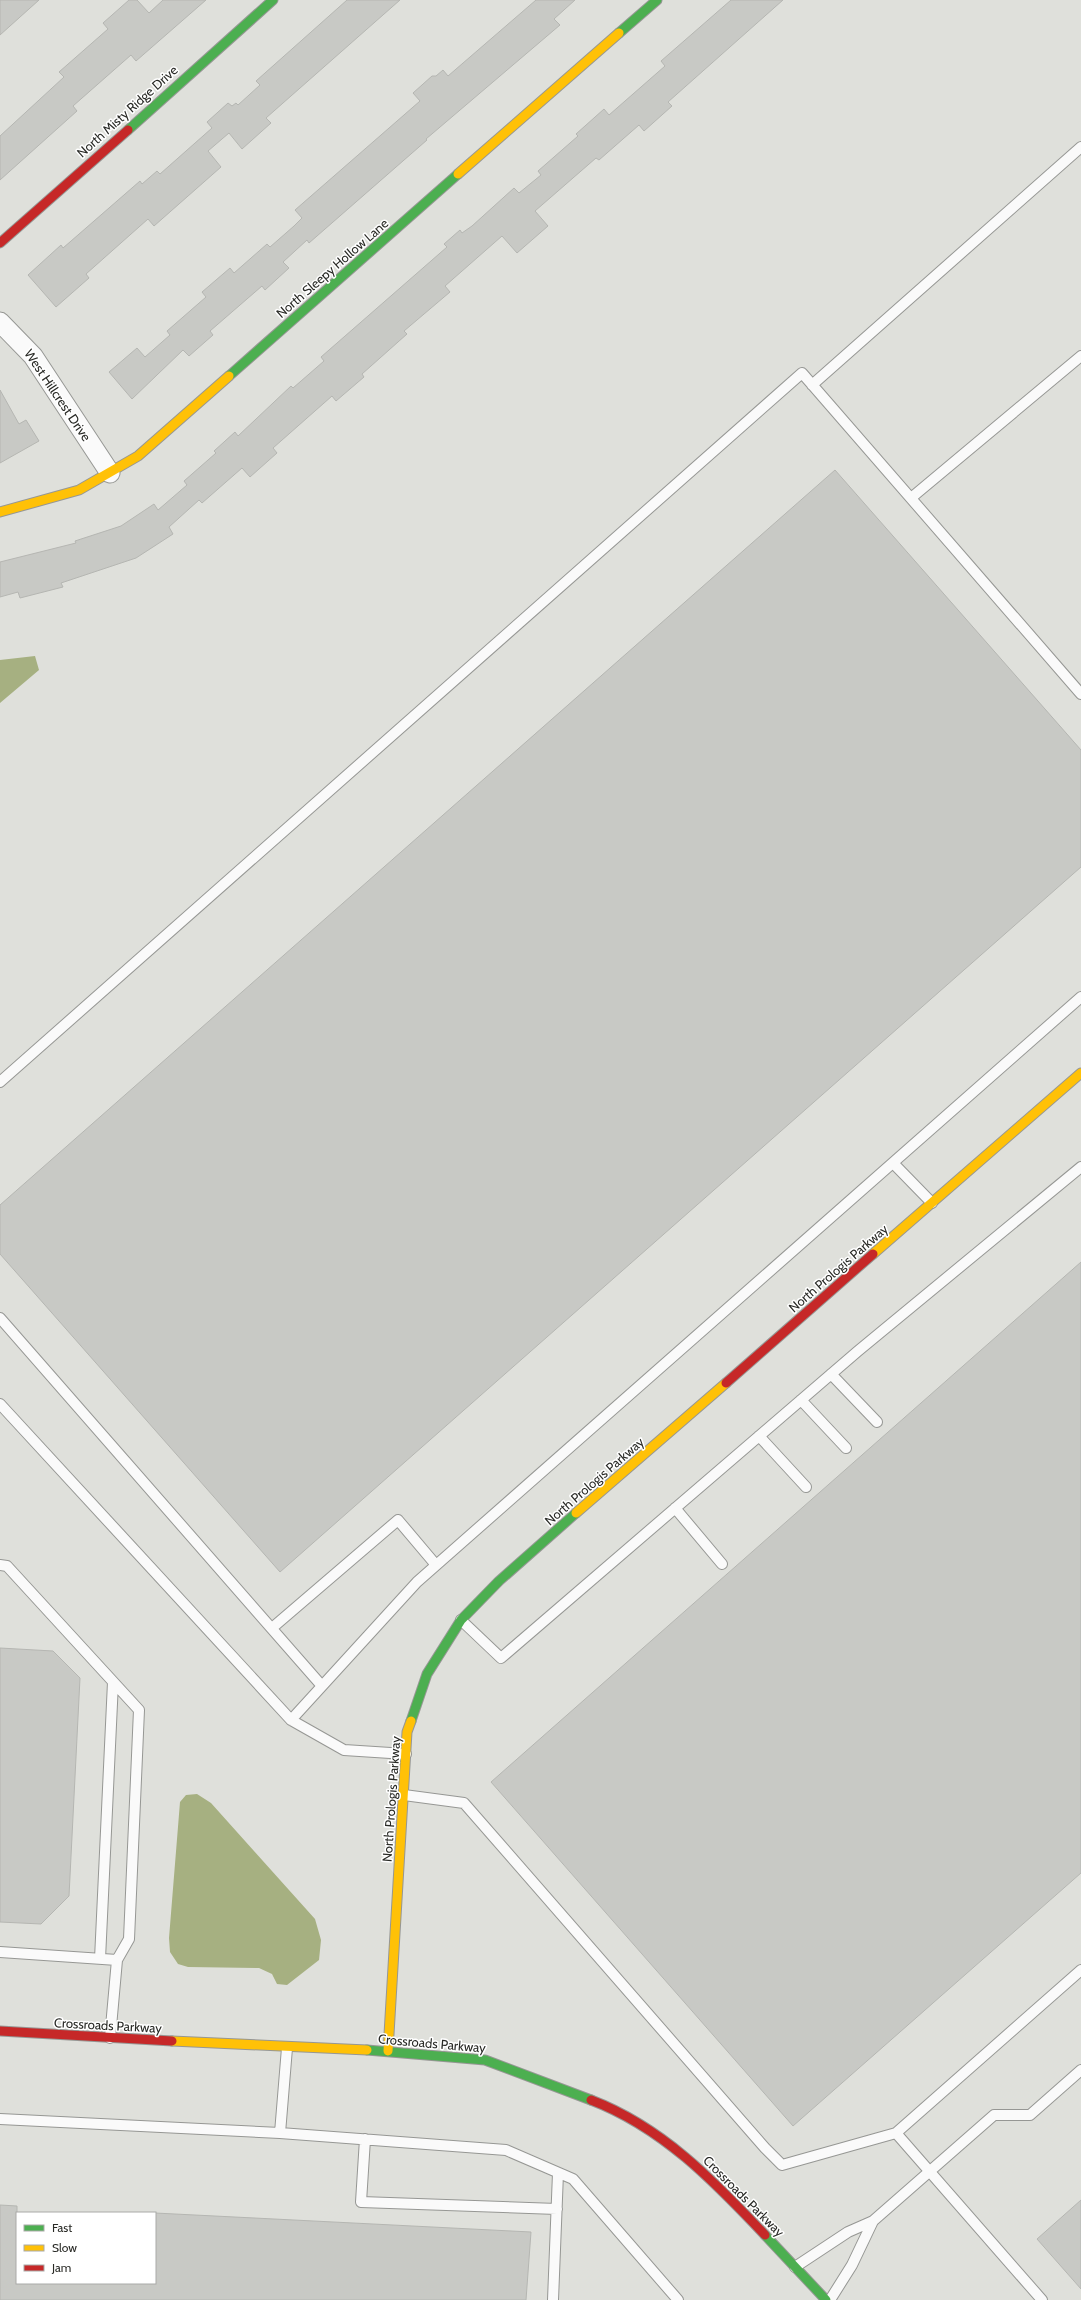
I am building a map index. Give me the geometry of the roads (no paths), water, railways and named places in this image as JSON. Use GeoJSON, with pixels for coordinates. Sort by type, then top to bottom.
{"type":"FeatureCollection","features":[{"type":"Feature","properties":{"kind":"street","name":"North Misty Ridge Drive"},"geometry":{"type":"LineString","coordinates":[[0,243],[273,0]]}},
{"type":"Feature","properties":{"kind":"street","name":"North Sleepy Hollow Lane"},"geometry":{"type":"LineString","coordinates":[[0,512],[79,490],[138,456],[657,0]]}},
{"type":"Feature","properties":{"kind":"street","name":"West Hillcrest Drive"},"geometry":{"type":"LineString","coordinates":[[0,322],[34,356],[110,473]]}},
{"type":"Feature","properties":{"kind":"street","name":"North Prologis Parkway"},"geometry":{"type":"LineString","coordinates":[[388,2051],[407,1732],[427,1674],[461,1620],[499,1582],[1081,1072]]}},
{"type":"Feature","properties":{"kind":"street","name":"Crossroads Parkway"},"geometry":{"type":"LineString","coordinates":[[0,2031],[287,2048],[388,2051],[485,2060],[610,2107],[667,2142],[709,2176],[826,2300]]}},
{"type":"Feature","properties":{"kind":"lane"},"geometry":{"type":"LineString","coordinates":[[812,385],[1081,147]]}},
{"type":"Feature","properties":{"kind":"lane"},"geometry":{"type":"LineString","coordinates":[[911,498],[1081,356]]}},
{"type":"Feature","properties":{"kind":"lane"},"geometry":{"type":"LineString","coordinates":[[0,1082],[802,373],[1081,694]]}},
{"type":"Feature","properties":{"kind":"lane"},"geometry":{"type":"LineString","coordinates":[[291,1720],[417,1582],[1081,997]]}},
{"type":"Feature","properties":{"kind":"lane"},"geometry":{"type":"LineString","coordinates":[[893,1163],[932,1203]]}},
{"type":"Feature","properties":{"kind":"lane"},"geometry":{"type":"LineString","coordinates":[[461,1620],[502,1658],[831,1374],[1081,1167]]}},
{"type":"Feature","properties":{"kind":"lane"},"geometry":{"type":"LineString","coordinates":[[0,1318],[322,1686]]}},
{"type":"Feature","properties":{"kind":"lane"},"geometry":{"type":"LineString","coordinates":[[831,1374],[877,1422]]}},
{"type":"Feature","properties":{"kind":"lane"},"geometry":{"type":"LineString","coordinates":[[802,1400],[846,1448]]}},
{"type":"Feature","properties":{"kind":"lane"},"geometry":{"type":"LineString","coordinates":[[0,1404],[291,1720],[344,1750],[406,1754]]}},
{"type":"Feature","properties":{"kind":"lane"},"geometry":{"type":"LineString","coordinates":[[759,1436],[806,1487]]}},
{"type":"Feature","properties":{"kind":"lane"},"geometry":{"type":"LineString","coordinates":[[676,1508],[722,1564]]}},
{"type":"Feature","properties":{"kind":"lane"},"geometry":{"type":"LineString","coordinates":[[272,1628],[398,1520],[436,1565]]}},
{"type":"Feature","properties":{"kind":"lane"},"geometry":{"type":"LineString","coordinates":[[0,1566],[7,1566],[139,1710],[129,1939],[117,1960],[110,2038]]}},
{"type":"Feature","properties":{"kind":"lane"},"geometry":{"type":"LineString","coordinates":[[100,1959],[113,1682]]}},
{"type":"Feature","properties":{"kind":"lane"},"geometry":{"type":"LineString","coordinates":[[404,1795],[464,1803],[759,2142],[782,2165],[896,2132],[1081,1970]]}},
{"type":"Feature","properties":{"kind":"lane"},"geometry":{"type":"LineString","coordinates":[[0,1952],[117,1960]]}},
{"type":"Feature","properties":{"kind":"lane"},"geometry":{"type":"LineString","coordinates":[[280,2133],[287,2048]]}},
{"type":"Feature","properties":{"kind":"lane"},"geometry":{"type":"LineString","coordinates":[[795,2267],[848,2232],[873,2221],[994,2115],[1030,2115],[1081,2070]]}},
{"type":"Feature","properties":{"kind":"lane"},"geometry":{"type":"LineString","coordinates":[[0,2119],[280,2133],[506,2150],[573,2179],[678,2300]]}},
{"type":"Feature","properties":{"kind":"lane"},"geometry":{"type":"LineString","coordinates":[[896,2132],[929,2172],[1042,2300]]}},
{"type":"Feature","properties":{"kind":"lane"},"geometry":{"type":"LineString","coordinates":[[365,2139],[361,2202],[557,2209]]}},
{"type":"Feature","properties":{"kind":"lane"},"geometry":{"type":"LineString","coordinates":[[553,2300],[558,2173]]}},
{"type":"Feature","properties":{"kind":"lane"},"geometry":{"type":"LineString","coordinates":[[830,2300],[852,2265],[873,2221]]}}]}
